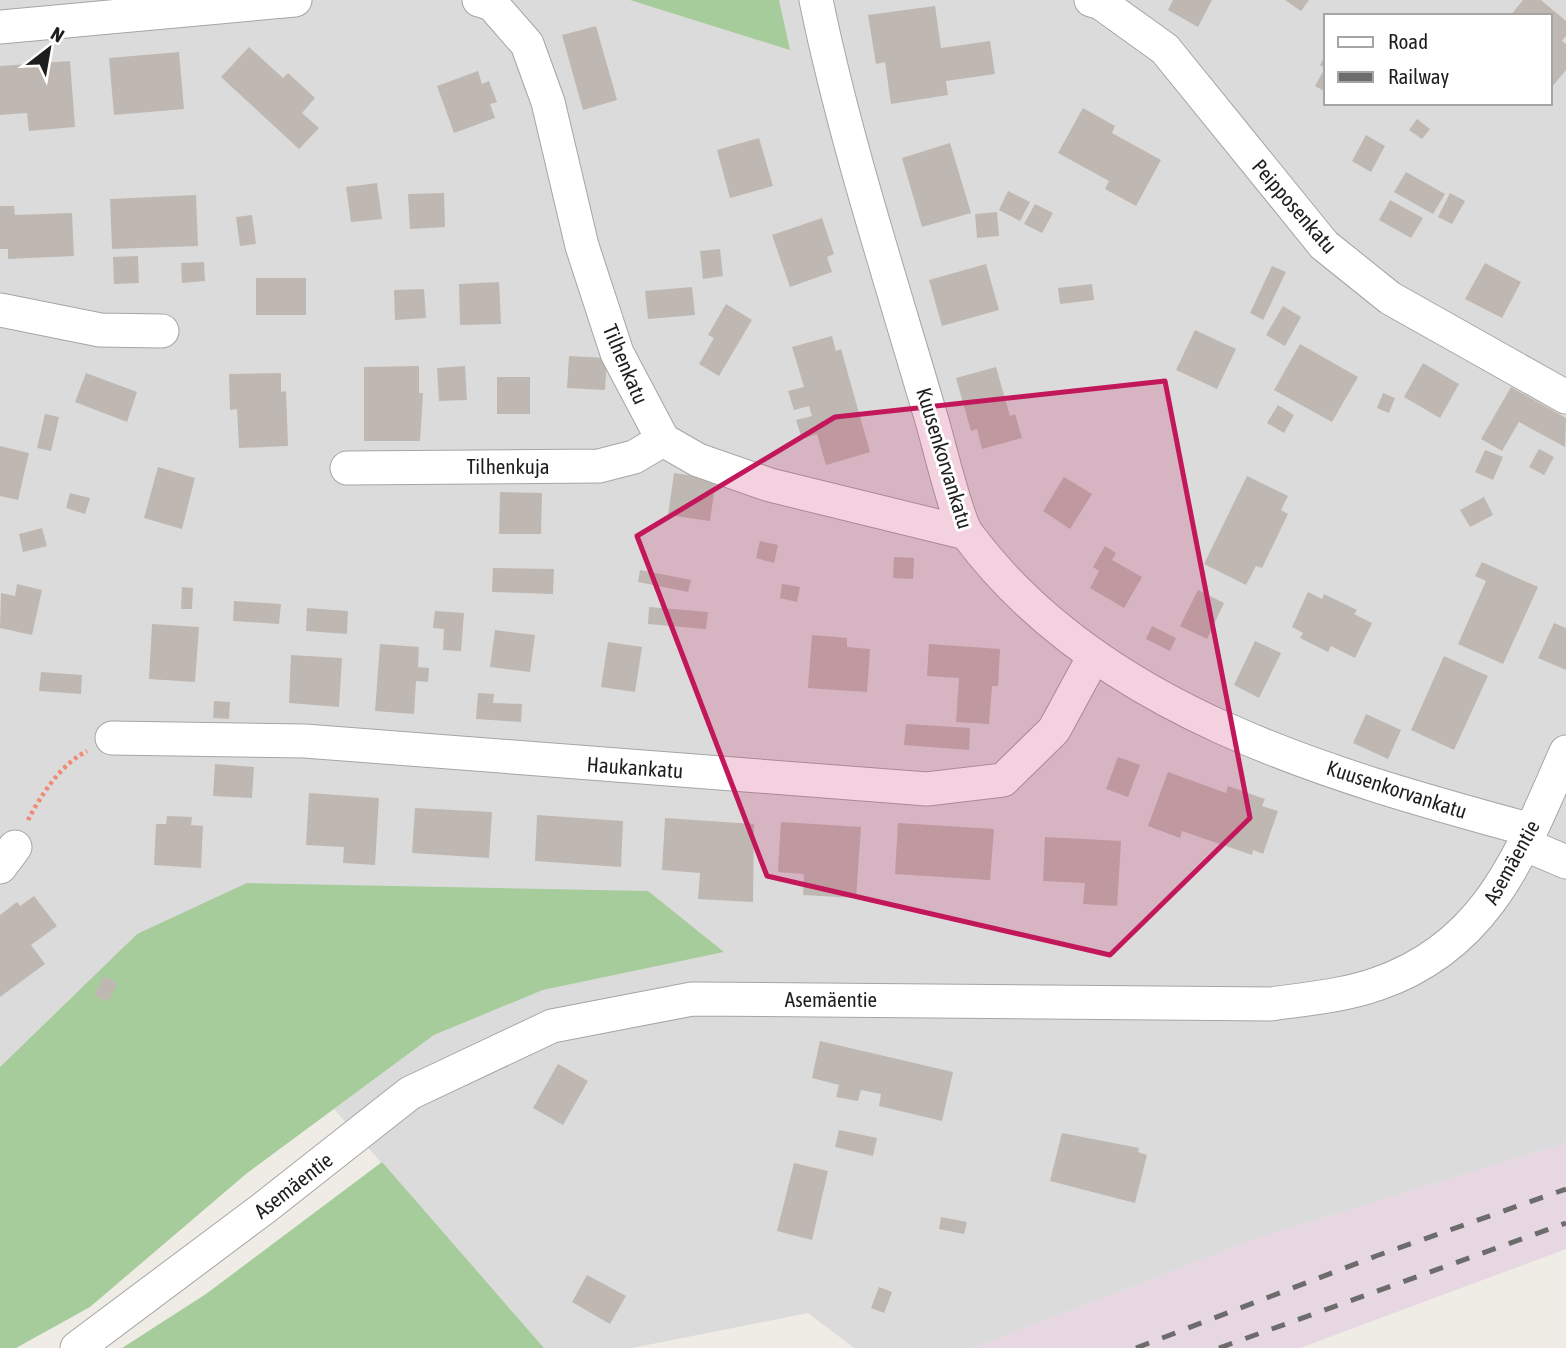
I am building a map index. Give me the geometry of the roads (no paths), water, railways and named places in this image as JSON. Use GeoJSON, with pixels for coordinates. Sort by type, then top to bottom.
{"type":"FeatureCollection","features":[{"type":"Feature","properties":{"kind":"street"},"geometry":{"type":"LineString","coordinates":[[0,27],[295,0]]}},
{"type":"Feature","properties":{"kind":"street","name":"Tilhenkatu"},"geometry":{"type":"LineString","coordinates":[[479,0],[492,4],[527,44],[548,102],[582,246],[617,353],[663,440]]}},
{"type":"Feature","properties":{"kind":"street","name":"Kuusenkorvankatu"},"geometry":{"type":"LineString","coordinates":[[816,0],[836,94],[966,533],[1024,597],[1093,658],[1217,725],[1388,791],[1528,837],[1566,862]]}},
{"type":"Feature","properties":{"kind":"street","name":"Peipposenkatu"},"geometry":{"type":"LineString","coordinates":[[1091,0],[1101,3],[1165,49],[1324,245],[1390,298],[1566,397]]}},
{"type":"Feature","properties":{"kind":"street"},"geometry":{"type":"LineString","coordinates":[[0,310],[100,330],[162,331]]}},
{"type":"Feature","properties":{"kind":"street"},"geometry":{"type":"LineString","coordinates":[[663,440],[698,460],[770,485],[966,533]]}},
{"type":"Feature","properties":{"kind":"street","name":"Tilhenkuja"},"geometry":{"type":"LineString","coordinates":[[347,468],[600,466],[634,457],[663,440]]}},
{"type":"Feature","properties":{"kind":"street","name":"Haukankatu"},"geometry":{"type":"LineString","coordinates":[[112,737],[305,741],[927,789],[1003,780],[1054,730],[1093,658]]}},
{"type":"Feature","properties":{"kind":"street","name":"Asemäentie"},"geometry":{"type":"LineString","coordinates":[[77,1348],[264,1208],[410,1093],[552,1026],[692,999],[1271,1004],[1324,997],[1376,985],[1414,968],[1447,945],[1484,913],[1528,837],[1566,752]]}},
{"type":"Feature","properties":{"kind":"railway"},"geometry":{"type":"LineString","coordinates":[[1136,1348],[1376,1256],[1566,1189]]}},
{"type":"Feature","properties":{"kind":"railway"},"geometry":{"type":"LineString","coordinates":[[1219,1348],[1566,1223]]}}]}
